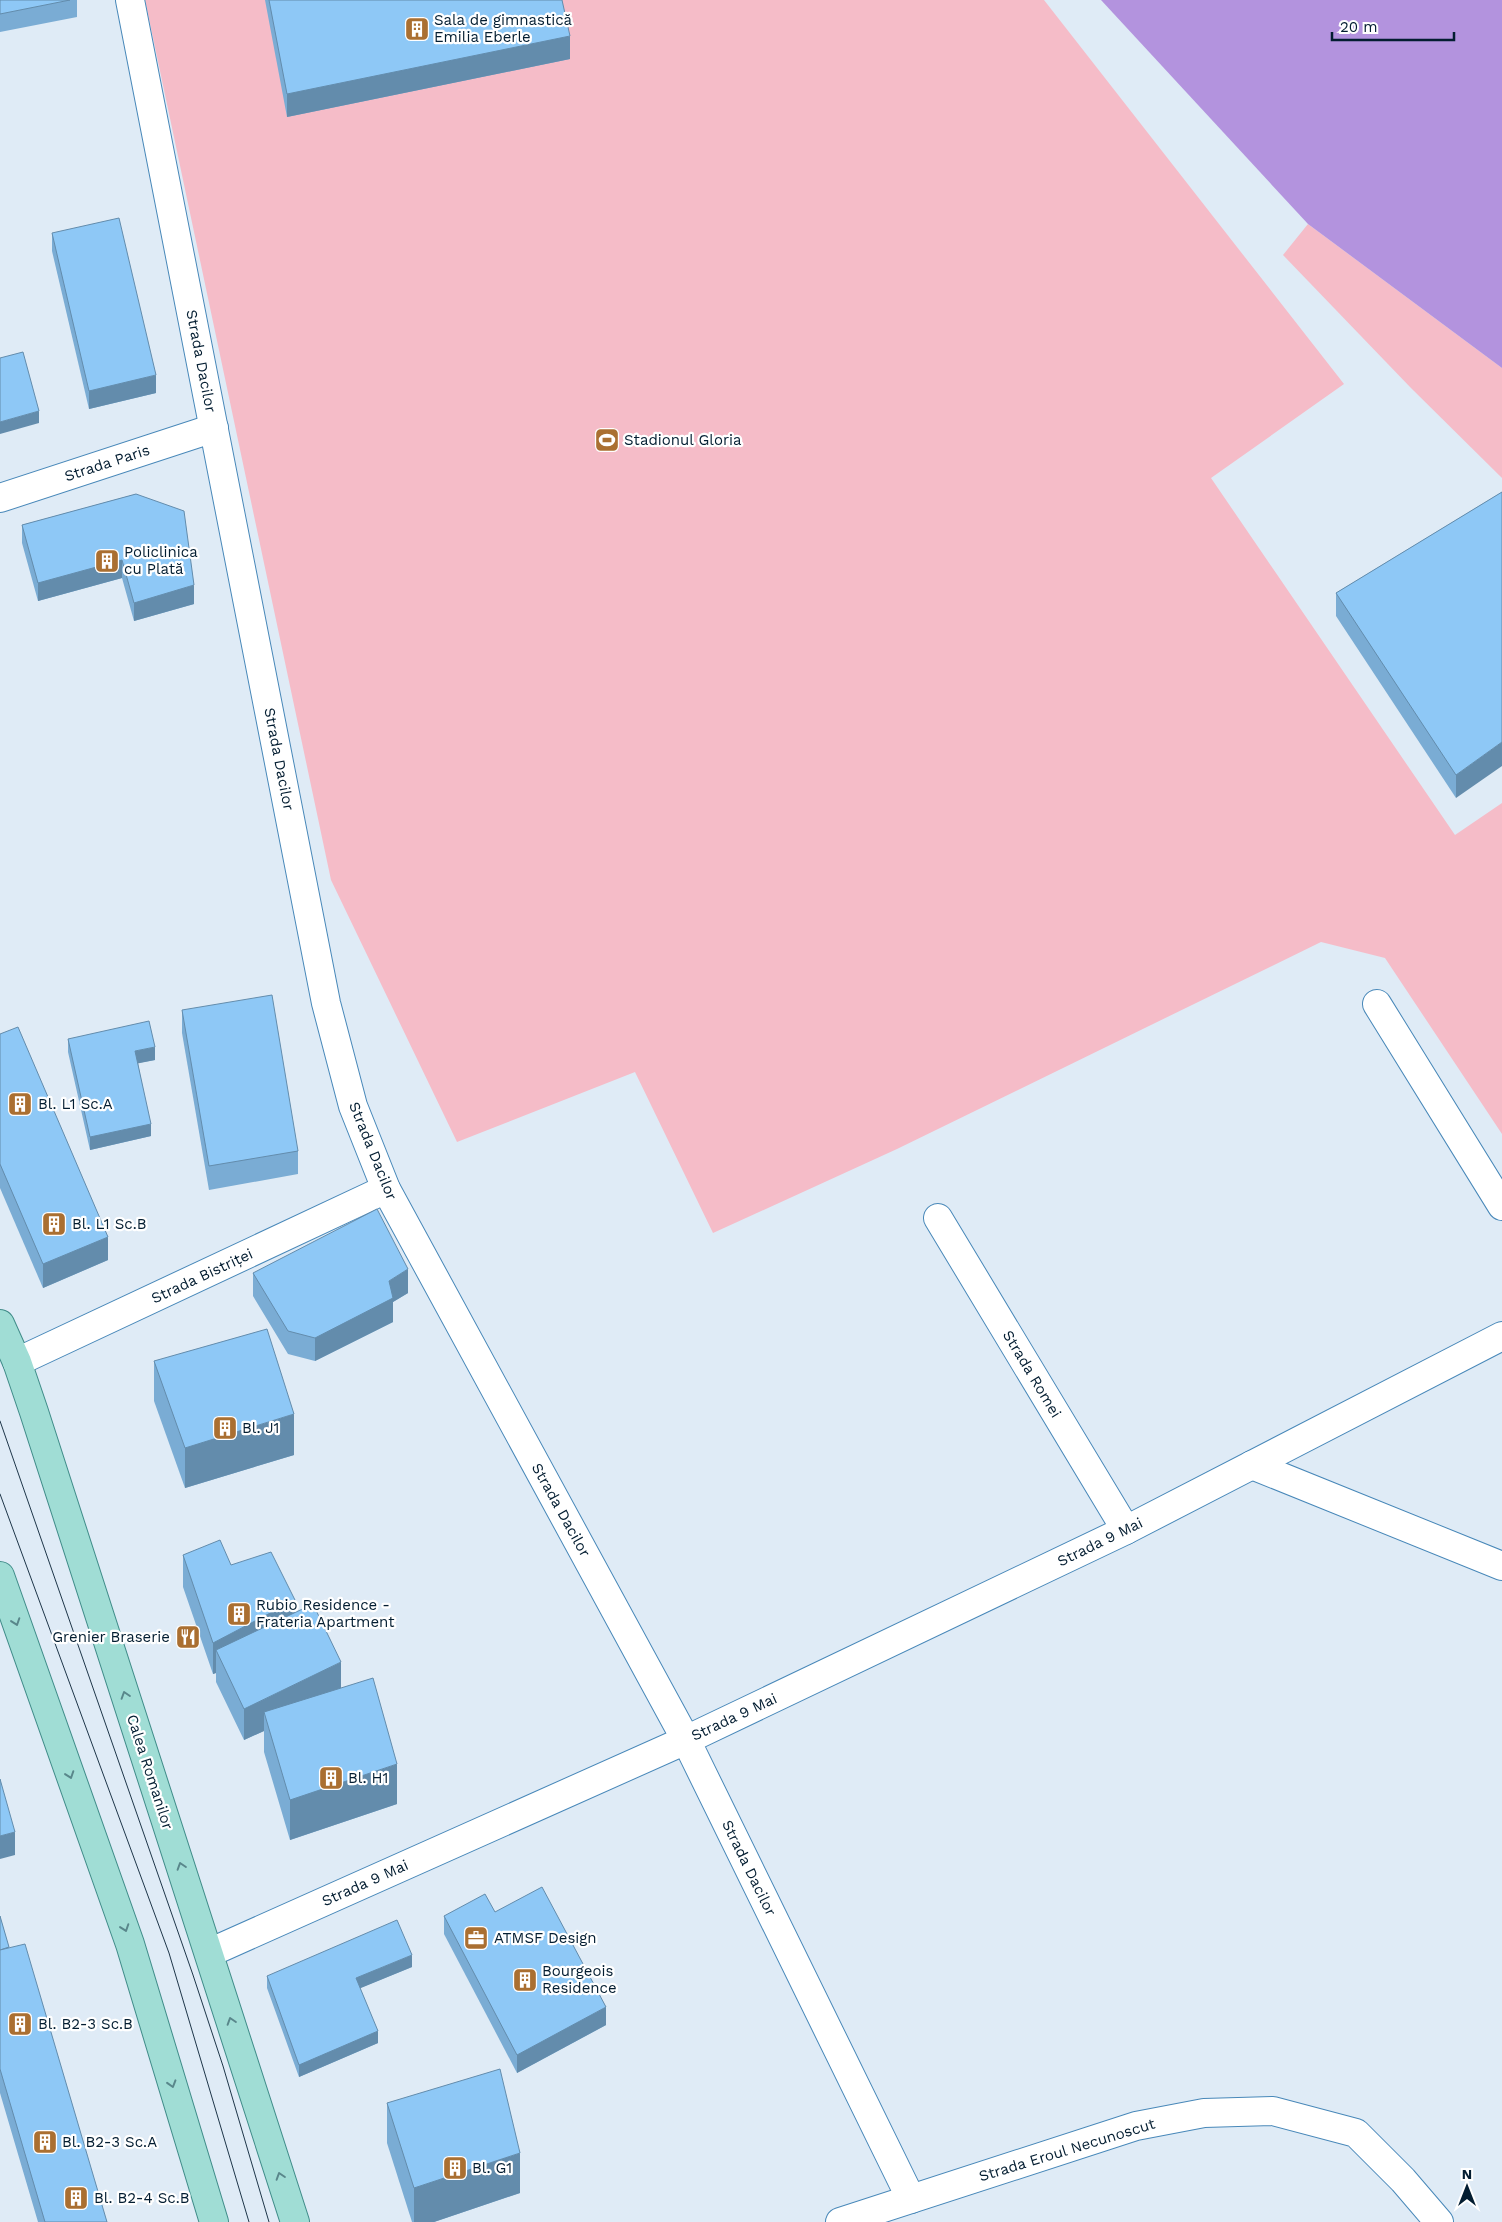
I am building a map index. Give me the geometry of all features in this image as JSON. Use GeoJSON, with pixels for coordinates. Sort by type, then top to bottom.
{"type":"FeatureCollection","features":[{"type":"Feature","properties":{"kind":"main road","name":"Calea Romanilor"},"geometry":{"type":"LineString","coordinates":[[0,1324],[16,1362],[295,2222]]}},
{"type":"Feature","properties":{"kind":"main road"},"geometry":{"type":"LineString","coordinates":[[2,1588],[130,1944],[214,2222]]}},
{"type":"Feature","properties":{"kind":"street","name":"Strada Dacilor"},"geometry":{"type":"LineString","coordinates":[[130,0],[326,1003],[353,1106],[386,1189],[686,1740],[912,2199]]}},
{"type":"Feature","properties":{"kind":"street","name":"Strada Paris"},"geometry":{"type":"LineString","coordinates":[[0,498],[214,428]]}},
{"type":"Feature","properties":{"kind":"street"},"geometry":{"type":"LineString","coordinates":[[1377,1004],[1502,1206]]}},
{"type":"Feature","properties":{"kind":"street","name":"Strada Bistriței"},"geometry":{"type":"LineString","coordinates":[[16,1362],[386,1189]]}},
{"type":"Feature","properties":{"kind":"street","name":"Strada Romei"},"geometry":{"type":"LineString","coordinates":[[938,1218],[1126,1530]]}},
{"type":"Feature","properties":{"kind":"street","name":"Strada 9 Mai"},"geometry":{"type":"LineString","coordinates":[[209,1953],[686,1740],[1126,1530],[1502,1336]]}},
{"type":"Feature","properties":{"kind":"street"},"geometry":{"type":"LineString","coordinates":[[1252,1465],[1502,1566]]}},
{"type":"Feature","properties":{"kind":"street","name":"Strada Eroul Necunoscut"},"geometry":{"type":"LineString","coordinates":[[840,2222],[1136,2126],[1204,2113],[1273,2111],[1356,2133],[1403,2180],[1439,2222]]}},
{"type":"Feature","properties":{"kind":"shaded area","name":"Stadionul Gloria"},"geometry":{"type":"Polygon","coordinates":[[[145,0],[1044,0],[1344,384],[1211,478],[1455,835],[1502,803],[1502,1134],[1385,958],[1321,942],[897,1149],[713,1233],[635,1072],[457,1142],[331,880],[145,0]]]}},
{"type":"Feature","properties":{"kind":"shaded area"},"geometry":{"type":"Polygon","coordinates":[[[1101,0],[1502,0],[1502,368],[1308,224],[1101,0]]]}},
{"type":"Feature","properties":{"kind":"shaded area"},"geometry":{"type":"Polygon","coordinates":[[[1308,224],[1502,368],[1502,478],[1411,388],[1283,255],[1308,224]]]}},
{"type":"Feature","properties":{"kind":"building"},"geometry":{"type":"Polygon","coordinates":[[[0,0],[70,0],[0,14],[0,0]]]}},
{"type":"Feature","properties":{"kind":"building","name":"Sala de gimnastică Emilia Eberle"},"geometry":{"type":"Polygon","coordinates":[[[269,0],[562,0],[570,36],[287,94],[269,0]]]}},
{"type":"Feature","properties":{"kind":"building"},"geometry":{"type":"Polygon","coordinates":[[[119,218],[156,375],[89,391],[52,233],[119,218]]]}},
{"type":"Feature","properties":{"kind":"building"},"geometry":{"type":"Polygon","coordinates":[[[23,352],[39,411],[0,422],[0,358],[23,352]]]}},
{"type":"Feature","properties":{"kind":"building"},"geometry":{"type":"Polygon","coordinates":[[[1502,492],[1502,742],[1456,775],[1336,593],[1502,492]]]}},
{"type":"Feature","properties":{"kind":"building","name":"Policlinica cu Plată"},"geometry":{"type":"Polygon","coordinates":[[[136,494],[184,511],[194,585],[134,603],[122,560],[38,583],[22,525],[136,494]]]}},
{"type":"Feature","properties":{"kind":"building"},"geometry":{"type":"Polygon","coordinates":[[[272,995],[298,1151],[209,1166],[182,1010],[272,995]]]}},
{"type":"Feature","properties":{"kind":"building"},"geometry":{"type":"Polygon","coordinates":[[[149,1021],[155,1047],[135,1051],[151,1124],[90,1137],[68,1039],[149,1021]]]}},
{"type":"Feature","properties":{"kind":"building"},"geometry":{"type":"Polygon","coordinates":[[[18,1027],[108,1237],[43,1264],[0,1164],[0,1034],[18,1027]]]}},
{"type":"Feature","properties":{"kind":"building"},"geometry":{"type":"Polygon","coordinates":[[[377,1209],[408,1269],[389,1281],[393,1298],[315,1338],[288,1331],[253,1273],[377,1209]]]}},
{"type":"Feature","properties":{"kind":"building"},"geometry":{"type":"Polygon","coordinates":[[[267,1329],[294,1414],[185,1448],[154,1361],[267,1329]]]}},
{"type":"Feature","properties":{"kind":"building"},"geometry":{"type":"Polygon","coordinates":[[[220,1540],[231,1565],[271,1552],[295,1600],[213,1643],[183,1555],[220,1540]]]}},
{"type":"Feature","properties":{"kind":"building"},"geometry":{"type":"Polygon","coordinates":[[[313,1604],[341,1662],[244,1709],[216,1650],[313,1604]]]}},
{"type":"Feature","properties":{"kind":"building"},"geometry":{"type":"Polygon","coordinates":[[[373,1678],[397,1764],[290,1800],[264,1712],[373,1678]]]}},
{"type":"Feature","properties":{"kind":"building"},"geometry":{"type":"Polygon","coordinates":[[[0,1779],[15,1832],[0,1836],[0,1779]]]}},
{"type":"Feature","properties":{"kind":"building","name":"Bourgeois Residence"},"geometry":{"type":"Polygon","coordinates":[[[542,1887],[606,2007],[517,2055],[444,1916],[485,1894],[495,1912],[542,1887]]]}},
{"type":"Feature","properties":{"kind":"building"},"geometry":{"type":"Polygon","coordinates":[[[0,1916],[9,1947],[0,1950],[0,1916]]]}},
{"type":"Feature","properties":{"kind":"building"},"geometry":{"type":"Polygon","coordinates":[[[397,1920],[412,1955],[356,1978],[378,2031],[299,2065],[267,1976],[397,1920]]]}},
{"type":"Feature","properties":{"kind":"building"},"geometry":{"type":"Polygon","coordinates":[[[25,1944],[107,2222],[45,2222],[0,2069],[0,1950],[25,1944]]]}},
{"type":"Feature","properties":{"kind":"building"},"geometry":{"type":"Polygon","coordinates":[[[500,2069],[520,2153],[414,2188],[387,2103],[500,2069]]]}},
{"type":"Feature","properties":{"kind":"tram line"},"geometry":{"type":"LineString","coordinates":[[0,1421],[193,1975],[223,2066],[269,2222]]}},
{"type":"Feature","properties":{"kind":"tram line"},"geometry":{"type":"LineString","coordinates":[[0,1494],[169,1953],[249,2222]]}},
{"type":"Feature","properties":{"kind":"place","name":"Sala de gimnastică Emilia Eberle"},"geometry":{"type":"Point","coordinates":[417,29]}},
{"type":"Feature","properties":{"kind":"place","name":"Stadionul Gloria"},"geometry":{"type":"Point","coordinates":[607,440]}},
{"type":"Feature","properties":{"kind":"place","name":"Policlinica cu Plată"},"geometry":{"type":"Point","coordinates":[107,561]}},
{"type":"Feature","properties":{"kind":"place","name":"Bl. L1 Sc.A"},"geometry":{"type":"Point","coordinates":[20,1104]}},
{"type":"Feature","properties":{"kind":"place","name":"Bl. L1 Sc.B"},"geometry":{"type":"Point","coordinates":[54,1224]}},
{"type":"Feature","properties":{"kind":"place","name":"Bl. J1"},"geometry":{"type":"Point","coordinates":[225,1428]}},
{"type":"Feature","properties":{"kind":"place","name":"Rubio Residence - Frateria Apartment"},"geometry":{"type":"Point","coordinates":[239,1614]}},
{"type":"Feature","properties":{"kind":"place","name":"Grenier Braserie"},"geometry":{"type":"Point","coordinates":[188,1637]}},
{"type":"Feature","properties":{"kind":"place","name":"Bl. H1"},"geometry":{"type":"Point","coordinates":[331,1778]}},
{"type":"Feature","properties":{"kind":"place","name":"ATMSF Design"},"geometry":{"type":"Point","coordinates":[476,1938]}},
{"type":"Feature","properties":{"kind":"place","name":"Bourgeois Residence"},"geometry":{"type":"Point","coordinates":[525,1980]}},
{"type":"Feature","properties":{"kind":"place","name":"Bl. B2-3 Sc.B"},"geometry":{"type":"Point","coordinates":[20,2024]}},
{"type":"Feature","properties":{"kind":"place","name":"Bl. B2-3 Sc.A"},"geometry":{"type":"Point","coordinates":[45,2142]}},
{"type":"Feature","properties":{"kind":"place","name":"Bl. G1"},"geometry":{"type":"Point","coordinates":[455,2168]}},
{"type":"Feature","properties":{"kind":"place","name":"Bl. B2-4 Sc.B"},"geometry":{"type":"Point","coordinates":[76,2198]}}]}
